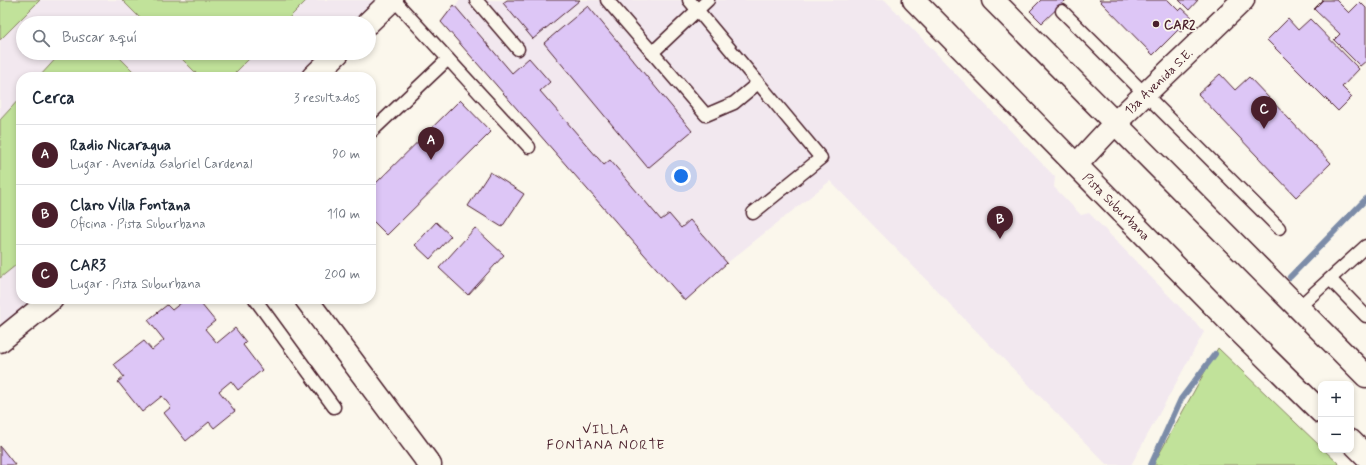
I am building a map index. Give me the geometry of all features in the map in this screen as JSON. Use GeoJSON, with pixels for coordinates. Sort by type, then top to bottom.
{"type":"FeatureCollection","features":[{"type":"Feature","properties":{"kind":"main road"},"geometry":{"type":"LineString","coordinates":[[376,16],[393,0]]}},
{"type":"Feature","properties":{"kind":"main road","name":"Pista Suburbana"},"geometry":{"type":"LineString","coordinates":[[914,0],[1228,320],[1318,409]]}},
{"type":"Feature","properties":{"kind":"main road"},"geometry":{"type":"LineString","coordinates":[[993,0],[1116,122],[1366,376]]}},
{"type":"Feature","properties":{"kind":"main road","name":"13a Avenida S.E."},"geometry":{"type":"LineString","coordinates":[[1076,165],[1116,122],[1242,0]]}},
{"type":"Feature","properties":{"kind":"main road"},"geometry":{"type":"LineString","coordinates":[[318,72],[331,60]]}},
{"type":"Feature","properties":{"kind":"main road"},"geometry":{"type":"LineString","coordinates":[[0,341],[46,304]]}},
{"type":"Feature","properties":{"kind":"main road"},"geometry":{"type":"LineString","coordinates":[[310,304],[430,465]]}},
{"type":"Feature","properties":{"kind":"main road"},"geometry":{"type":"LineString","coordinates":[[1354,444],[1366,456]]}},
{"type":"Feature","properties":{"kind":"lane"},"geometry":{"type":"LineString","coordinates":[[393,0],[529,147]]}},
{"type":"Feature","properties":{"kind":"lane"},"geometry":{"type":"LineString","coordinates":[[476,0],[518,49]]}},
{"type":"Feature","properties":{"kind":"lane"},"geometry":{"type":"LineString","coordinates":[[607,0],[706,115],[734,103],[758,82]]}},
{"type":"Feature","properties":{"kind":"lane"},"geometry":{"type":"LineString","coordinates":[[689,0],[821,158],[753,214]]}},
{"type":"Feature","properties":{"kind":"lane"},"geometry":{"type":"LineString","coordinates":[[652,53],[708,0]]}},
{"type":"Feature","properties":{"kind":"lane"},"geometry":{"type":"LineString","coordinates":[[1062,11],[1279,228]]}},
{"type":"Feature","properties":{"kind":"lane"},"geometry":{"type":"LineString","coordinates":[[376,127],[448,59]]}},
{"type":"Feature","properties":{"kind":"lane"},"geometry":{"type":"LineString","coordinates":[[1299,307],[1366,246]]}},
{"type":"Feature","properties":{"kind":"lane"},"geometry":{"type":"LineString","coordinates":[[1330,279],[1366,316]]}},
{"type":"Feature","properties":{"kind":"lane"},"geometry":{"type":"LineString","coordinates":[[259,304],[334,407]]}},
{"type":"Feature","properties":{"kind":"shaded area"},"geometry":{"type":"Polygon","coordinates":[[[0,0],[392,0],[375,16],[16,16],[16,60],[331,60],[318,72],[16,72],[16,304],[46,304],[0,341],[0,0]]]}},
{"type":"Feature","properties":{"kind":"shaded area"},"geometry":{"type":"Polygon","coordinates":[[[460,0],[885,0],[1055,177],[1054,187],[1081,215],[1089,213],[1204,332],[1131,465],[1107,465],[830,181],[727,263],[685,301],[441,22],[460,0]]]}},
{"type":"Feature","properties":{"kind":"green space"},"geometry":{"type":"Polygon","coordinates":[[[0,0],[40,0],[24,16],[16,16],[16,24],[0,40],[0,0]]]}},
{"type":"Feature","properties":{"kind":"green space"},"geometry":{"type":"Polygon","coordinates":[[[122,0],[307,0],[291,16],[138,16],[122,0]]]}},
{"type":"Feature","properties":{"kind":"green space"},"geometry":{"type":"Polygon","coordinates":[[[55,60],[122,60],[134,72],[44,72],[55,60]]]}},
{"type":"Feature","properties":{"kind":"green space"},"geometry":{"type":"Polygon","coordinates":[[[183,60],[248,60],[236,72],[195,72],[183,60]]]}},
{"type":"Feature","properties":{"kind":"green space"},"geometry":{"type":"Polygon","coordinates":[[[16,102],[16,265],[0,278],[0,120],[16,102]]]}},
{"type":"Feature","properties":{"kind":"green space"},"geometry":{"type":"Polygon","coordinates":[[[1218,348],[1318,444],[1318,453],[1327,453],[1340,465],[1153,465],[1218,348]]]}},
{"type":"Feature","properties":{"kind":"building"},"geometry":{"type":"Polygon","coordinates":[[[507,0],[580,0],[533,39],[503,3],[507,0]]]}},
{"type":"Feature","properties":{"kind":"building"},"geometry":{"type":"Polygon","coordinates":[[[1041,0],[1066,0],[1042,23],[1030,11],[1041,0]]]}},
{"type":"Feature","properties":{"kind":"building","name":"CAR2"},"geometry":{"type":"Polygon","coordinates":[[[1099,0],[1168,0],[1179,11],[1182,8],[1194,19],[1181,32],[1178,30],[1153,55],[1099,0]]]}},
{"type":"Feature","properties":{"kind":"building"},"geometry":{"type":"Polygon","coordinates":[[[1179,0],[1198,0],[1189,10],[1179,0]]]}},
{"type":"Feature","properties":{"kind":"building"},"geometry":{"type":"Polygon","coordinates":[[[1323,0],[1336,0],[1349,13],[1360,2],[1366,8],[1366,61],[1360,66],[1334,40],[1340,34],[1314,9],[1323,0]]]}},
{"type":"Feature","properties":{"kind":"building"},"geometry":{"type":"Polygon","coordinates":[[[454,5],[512,73],[529,58],[550,82],[540,91],[604,165],[610,160],[661,220],[669,214],[681,228],[690,220],[727,263],[685,301],[441,22],[454,5]]]}},
{"type":"Feature","properties":{"kind":"building"},"geometry":{"type":"Polygon","coordinates":[[[588,6],[692,131],[648,168],[544,43],[588,6]]]}},
{"type":"Feature","properties":{"kind":"building"},"geometry":{"type":"Polygon","coordinates":[[[1288,19],[1298,30],[1310,19],[1359,69],[1342,87],[1352,97],[1338,111],[1267,40],[1288,19]]]}},
{"type":"Feature","properties":{"kind":"building"},"geometry":{"type":"Polygon","coordinates":[[[1220,74],[1235,90],[1249,77],[1331,163],[1296,197],[1198,94],[1220,74]]]}},
{"type":"Feature","properties":{"kind":"building"},"geometry":{"type":"Polygon","coordinates":[[[460,100],[491,132],[387,235],[376,224],[376,183],[460,100]]]}},
{"type":"Feature","properties":{"kind":"building"},"geometry":{"type":"Polygon","coordinates":[[[490,172],[524,194],[502,227],[468,206],[490,172]]]}},
{"type":"Feature","properties":{"kind":"building"},"geometry":{"type":"Polygon","coordinates":[[[436,222],[451,236],[430,259],[415,245],[436,222]]]}},
{"type":"Feature","properties":{"kind":"building"},"geometry":{"type":"Polygon","coordinates":[[[475,228],[504,255],[468,295],[439,268],[475,228]]]}},
{"type":"Feature","properties":{"kind":"building"},"geometry":{"type":"Polygon","coordinates":[[[180,304],[201,304],[215,321],[205,329],[217,343],[235,328],[246,342],[243,345],[262,370],[238,390],[231,381],[219,391],[235,411],[214,428],[209,422],[186,441],[164,413],[171,407],[162,396],[142,412],[118,382],[124,377],[114,364],[144,341],[152,350],[164,340],[148,320],[167,305],[172,310],[180,304]]]}},
{"type":"Feature","properties":{"kind":"building"},"geometry":{"type":"Polygon","coordinates":[[[0,446],[15,465],[0,465],[0,446]]]}},
{"type":"Feature","properties":{"kind":"waterway"},"geometry":{"type":"LineString","coordinates":[[1290,277],[1366,199]]}},
{"type":"Feature","properties":{"kind":"waterway"},"geometry":{"type":"LineString","coordinates":[[1151,465],[1181,399],[1215,354]]}},
{"type":"Feature","properties":{"kind":"place","name":"CAR2"},"geometry":{"type":"Point","coordinates":[1156,24]}},
{"type":"Feature","properties":{"kind":"place","name":"CAR3"},"geometry":{"type":"Point","coordinates":[1264,129]}},
{"type":"Feature","properties":{"kind":"place","name":"Radio Nicaragua"},"geometry":{"type":"Point","coordinates":[431,160]}},
{"type":"Feature","properties":{"kind":"place","name":"Claro Villa Fontana"},"geometry":{"type":"Point","coordinates":[1000,239]}},
{"type":"Feature","properties":{"kind":"district","name":"VILLA FONTANA NORTE"},"geometry":{"type":"Point","coordinates":[606,436]}}]}
